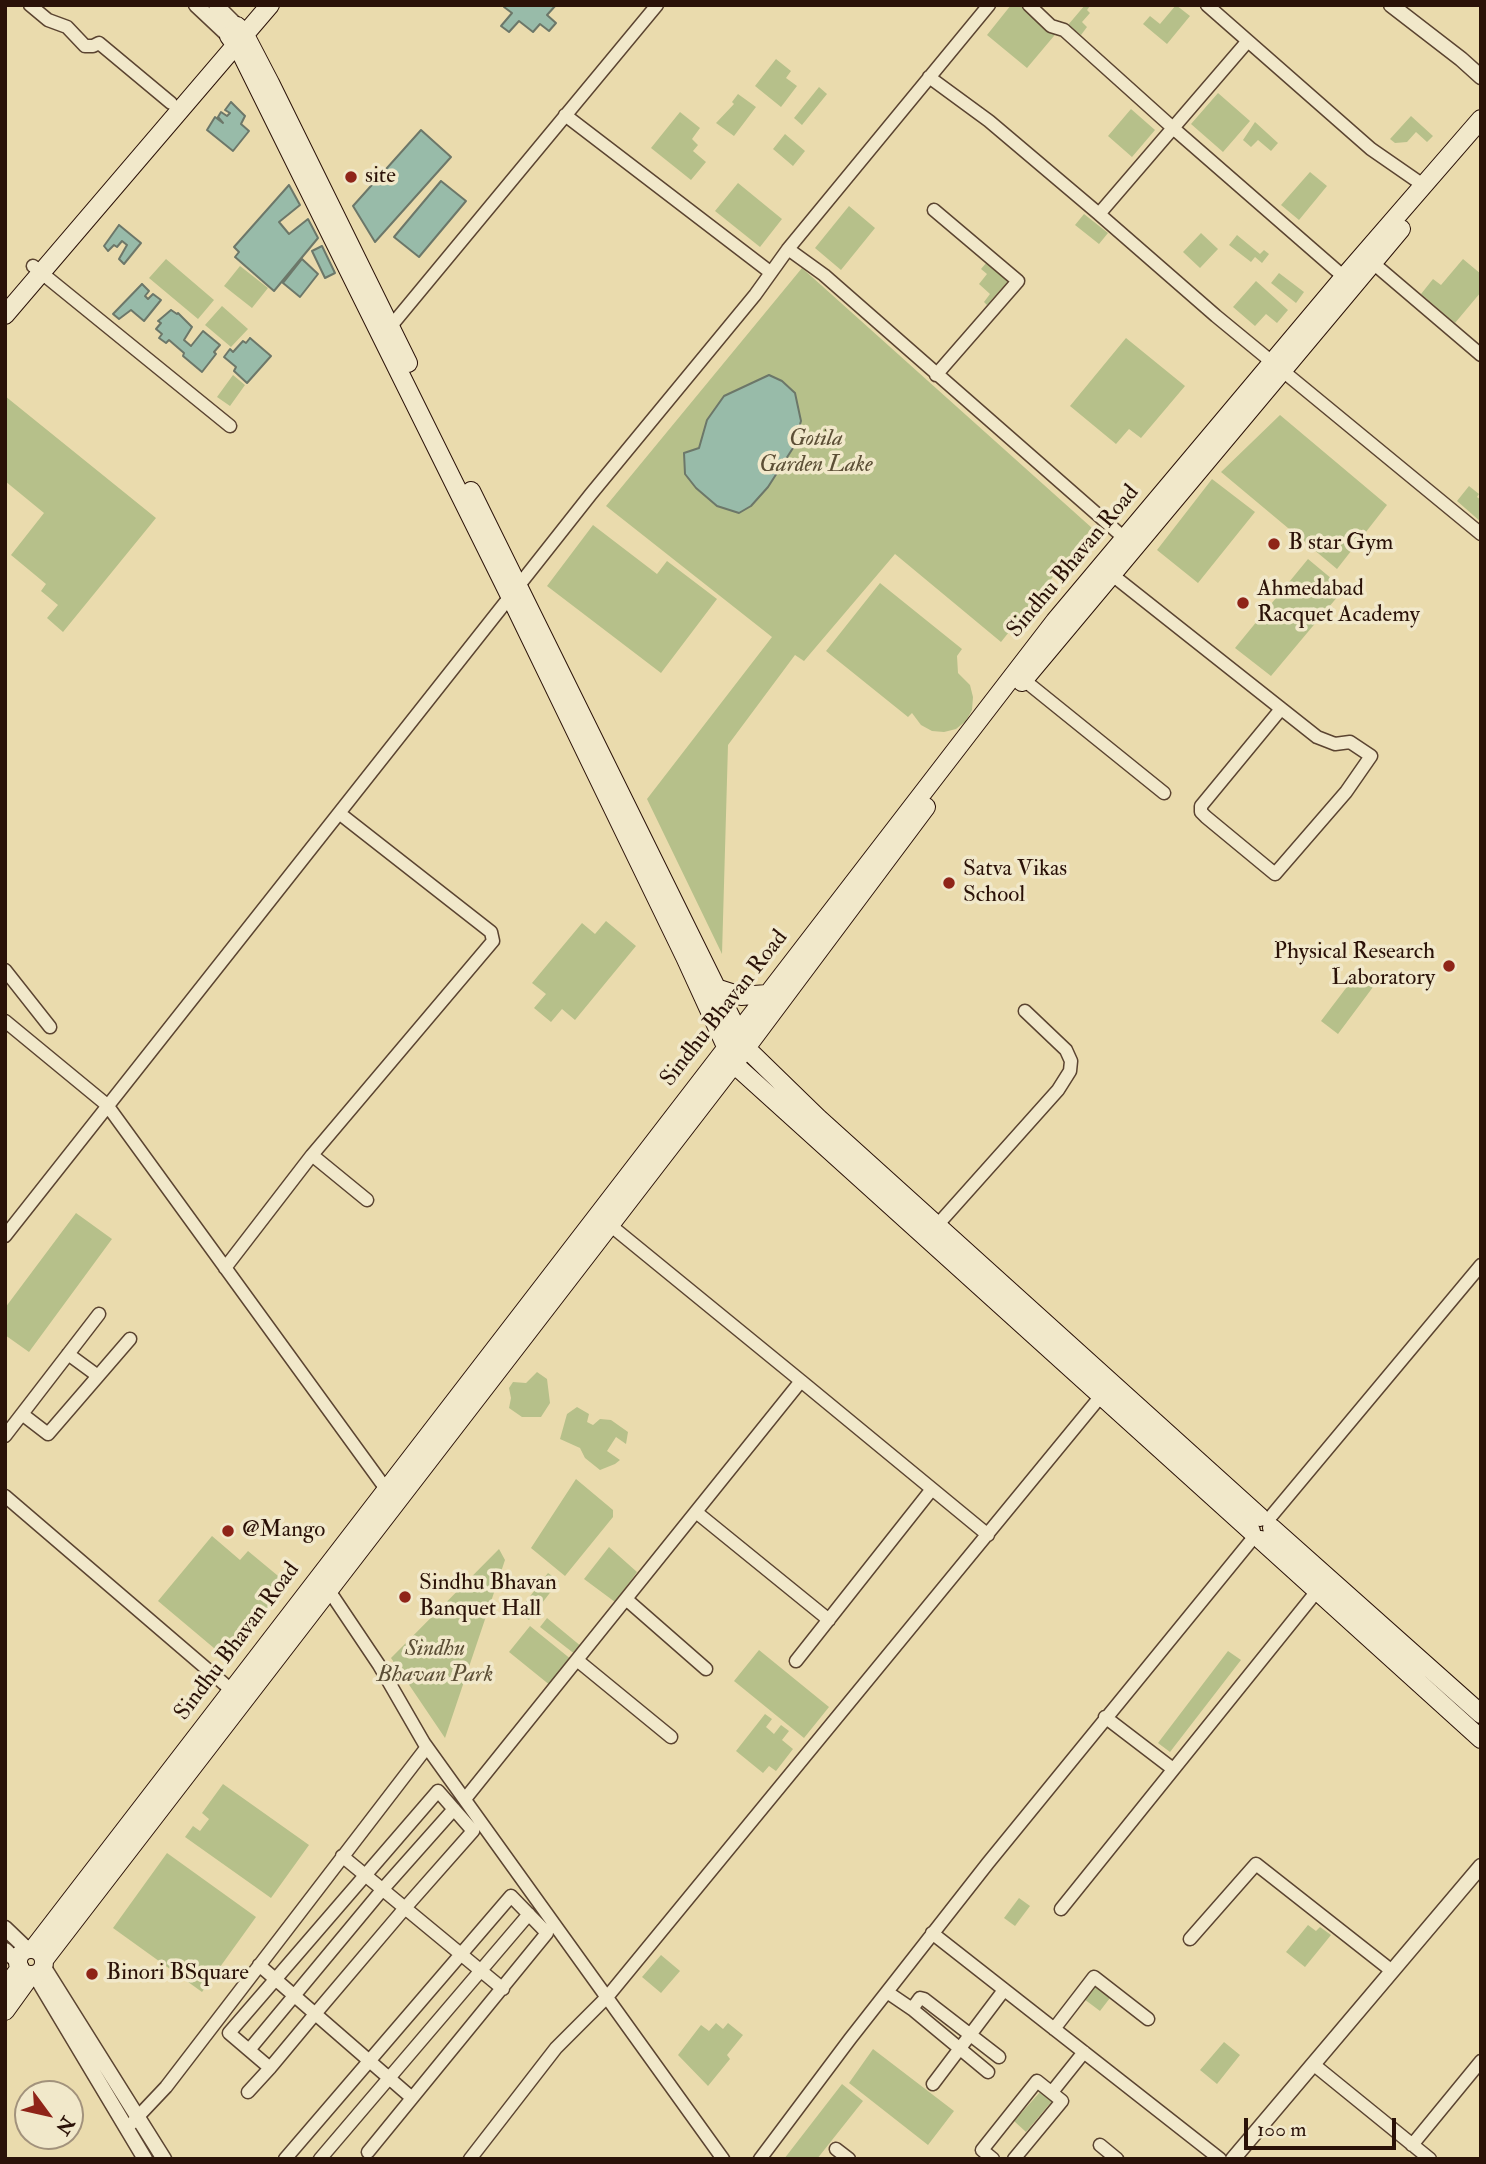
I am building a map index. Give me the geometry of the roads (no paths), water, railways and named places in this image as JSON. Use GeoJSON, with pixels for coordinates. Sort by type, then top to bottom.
{"type":"FeatureCollection","features":[{"type":"Feature","properties":{"kind":"main road"},"geometry":{"type":"LineString","coordinates":[[5,298],[37,269],[237,36],[255,5]]}},
{"type":"Feature","properties":{"kind":"main road"},"geometry":{"type":"LineString","coordinates":[[5,315],[37,269],[171,103],[270,5]]}},
{"type":"Feature","properties":{"kind":"main road"},"geometry":{"type":"LineString","coordinates":[[237,36],[391,326],[734,1064],[1100,1397],[1481,1714]]}},
{"type":"Feature","properties":{"kind":"main road"},"geometry":{"type":"LineString","coordinates":[[237,36],[741,1040],[774,1076],[1112,1382],[1261,1529],[1317,1591],[1481,1739]]}},
{"type":"Feature","properties":{"kind":"main road","name":"Sindhu Bhavan Road"},"geometry":{"type":"LineString","coordinates":[[1278,366],[1344,277],[1481,119]]}},
{"type":"Feature","properties":{"kind":"main road","name":"Sindhu Bhavan Road"},"geometry":{"type":"LineString","coordinates":[[5,1988],[29,1962],[322,1586],[726,1047],[741,1040],[1130,542],[1278,366],[1373,263],[1481,135]]}},
{"type":"Feature","properties":{"kind":"main road","name":"Sindhu Bhavan Road"},"geometry":{"type":"LineString","coordinates":[[392,1494],[610,1225],[734,1064],[741,1040],[767,994],[1055,621],[1106,571]]}},
{"type":"Feature","properties":{"kind":"main road"},"geometry":{"type":"LineString","coordinates":[[716,988],[741,996],[767,994]]}},
{"type":"Feature","properties":{"kind":"main road","name":"Sindhu Bhavan Road"},"geometry":{"type":"LineString","coordinates":[[5,2011],[29,1962]]}},
{"type":"Feature","properties":{"kind":"street"},"geometry":{"type":"LineString","coordinates":[[30,5],[48,20],[67,27],[85,46],[99,43],[171,103]]}},
{"type":"Feature","properties":{"kind":"street"},"geometry":{"type":"LineString","coordinates":[[197,5],[237,36]]}},
{"type":"Feature","properties":{"kind":"street"},"geometry":{"type":"LineString","coordinates":[[215,5],[237,36]]}},
{"type":"Feature","properties":{"kind":"street"},"geometry":{"type":"LineString","coordinates":[[391,326],[657,5]]}},
{"type":"Feature","properties":{"kind":"street"},"geometry":{"type":"LineString","coordinates":[[5,1236],[599,485],[755,295],[788,249],[989,5]]}},
{"type":"Feature","properties":{"kind":"street"},"geometry":{"type":"LineString","coordinates":[[1029,5],[1051,26],[1064,30],[1344,277]]}},
{"type":"Feature","properties":{"kind":"street"},"geometry":{"type":"LineString","coordinates":[[1207,5],[1371,149],[1423,185]]}},
{"type":"Feature","properties":{"kind":"street"},"geometry":{"type":"LineString","coordinates":[[1391,5],[1481,77]]}},
{"type":"Feature","properties":{"kind":"street"},"geometry":{"type":"LineString","coordinates":[[1099,214],[1247,41]]}},
{"type":"Feature","properties":{"kind":"street"},"geometry":{"type":"LineString","coordinates":[[929,77],[989,121],[1216,316],[1481,534]]}},
{"type":"Feature","properties":{"kind":"street"},"geometry":{"type":"LineString","coordinates":[[565,115],[770,272]]}},
{"type":"Feature","properties":{"kind":"street"},"geometry":{"type":"LineString","coordinates":[[934,210],[1017,281],[936,375]]}},
{"type":"Feature","properties":{"kind":"street"},"geometry":{"type":"LineString","coordinates":[[788,249],[824,275],[1130,542]]}},
{"type":"Feature","properties":{"kind":"street"},"geometry":{"type":"LineString","coordinates":[[1373,263],[1481,355]]}},
{"type":"Feature","properties":{"kind":"street"},"geometry":{"type":"LineString","coordinates":[[37,269],[230,426]]}},
{"type":"Feature","properties":{"kind":"street"},"geometry":{"type":"LineString","coordinates":[[1106,571],[1317,737],[1335,744],[1350,742],[1371,756],[1346,792],[1275,874],[1206,817],[1201,812],[1201,806],[1281,709]]}},
{"type":"Feature","properties":{"kind":"street"},"geometry":{"type":"LineString","coordinates":[[1024,680],[1164,793]]}},
{"type":"Feature","properties":{"kind":"street"},"geometry":{"type":"LineString","coordinates":[[225,1268],[312,1155],[493,942],[491,932],[339,813]]}},
{"type":"Feature","properties":{"kind":"street"},"geometry":{"type":"LineString","coordinates":[[5,970],[50,1027]]}},
{"type":"Feature","properties":{"kind":"street"},"geometry":{"type":"LineString","coordinates":[[925,1239],[1058,1090],[1070,1071],[1071,1061],[1066,1050],[1025,1011]]}},
{"type":"Feature","properties":{"kind":"street"},"geometry":{"type":"LineString","coordinates":[[5,1021],[107,1105],[392,1494]]}},
{"type":"Feature","properties":{"kind":"street"},"geometry":{"type":"LineString","coordinates":[[312,1155],[367,1200]]}},
{"type":"Feature","properties":{"kind":"street"},"geometry":{"type":"LineString","coordinates":[[610,1225],[988,1535]]}},
{"type":"Feature","properties":{"kind":"street"},"geometry":{"type":"LineString","coordinates":[[760,2159],[932,1933],[1105,1717],[1481,1265]]}},
{"type":"Feature","properties":{"kind":"street"},"geometry":{"type":"LineString","coordinates":[[5,1436],[99,1314]]}},
{"type":"Feature","properties":{"kind":"street"},"geometry":{"type":"LineString","coordinates":[[22,1414],[48,1434],[130,1339]]}},
{"type":"Feature","properties":{"kind":"street"},"geometry":{"type":"LineString","coordinates":[[68,1354],[98,1376]]}},
{"type":"Feature","properties":{"kind":"street"},"geometry":{"type":"LineString","coordinates":[[465,1799],[801,1381]]}},
{"type":"Feature","properties":{"kind":"street"},"geometry":{"type":"LineString","coordinates":[[470,2159],[556,2048],[608,1996],[1112,1382]]}},
{"type":"Feature","properties":{"kind":"street"},"geometry":{"type":"LineString","coordinates":[[796,1661],[932,1489]]}},
{"type":"Feature","properties":{"kind":"street"},"geometry":{"type":"LineString","coordinates":[[5,1496],[238,1695]]}},
{"type":"Feature","properties":{"kind":"street"},"geometry":{"type":"LineString","coordinates":[[696,1511],[829,1620]]}},
{"type":"Feature","properties":{"kind":"street"},"geometry":{"type":"LineString","coordinates":[[322,1586],[379,1665],[427,1747],[723,2159]]}},
{"type":"Feature","properties":{"kind":"street"},"geometry":{"type":"LineString","coordinates":[[1061,1909],[1317,1591]]}},
{"type":"Feature","properties":{"kind":"street"},"geometry":{"type":"LineString","coordinates":[[625,1599],[706,1669]]}},
{"type":"Feature","properties":{"kind":"street"},"geometry":{"type":"LineString","coordinates":[[577,1660],[671,1737]]}},
{"type":"Feature","properties":{"kind":"street"},"geometry":{"type":"LineString","coordinates":[[1105,1717],[1173,1769]]}},
{"type":"Feature","properties":{"kind":"street"},"geometry":{"type":"LineString","coordinates":[[125,2128],[166,2087],[427,1747]]}},
{"type":"Feature","properties":{"kind":"street"},"geometry":{"type":"LineString","coordinates":[[248,2092],[270,2068],[405,1908],[473,1831],[438,1791],[229,2033],[270,2068]]}},
{"type":"Feature","properties":{"kind":"street"},"geometry":{"type":"LineString","coordinates":[[249,2050],[382,1890],[454,1809]]}},
{"type":"Feature","properties":{"kind":"street"},"geometry":{"type":"LineString","coordinates":[[342,1856],[503,1989]]}},
{"type":"Feature","properties":{"kind":"street"},"geometry":{"type":"LineString","coordinates":[[1190,1939],[1256,1864],[1392,1971]]}},
{"type":"Feature","properties":{"kind":"street"},"geometry":{"type":"LineString","coordinates":[[1233,2159],[1481,1866]]}},
{"type":"Feature","properties":{"kind":"street"},"geometry":{"type":"LineString","coordinates":[[285,2159],[462,1955],[523,1880]]}},
{"type":"Feature","properties":{"kind":"street"},"geometry":{"type":"LineString","coordinates":[[368,2152],[547,1933],[511,1896]]}},
{"type":"Feature","properties":{"kind":"street"},"geometry":{"type":"LineString","coordinates":[[320,2159],[529,1914]]}},
{"type":"Feature","properties":{"kind":"street"},"geometry":{"type":"LineString","coordinates":[[5,1928],[138,2117],[164,2159]]}},
{"type":"Feature","properties":{"kind":"street"},"geometry":{"type":"LineString","coordinates":[[932,1933],[1220,2159]]}},
{"type":"Feature","properties":{"kind":"street"},"geometry":{"type":"LineString","coordinates":[[29,1962],[145,2159]]}},
{"type":"Feature","properties":{"kind":"street"},"geometry":{"type":"LineString","coordinates":[[259,1965],[412,2098]]}},
{"type":"Feature","properties":{"kind":"street"},"geometry":{"type":"LineString","coordinates":[[1054,2029],[1094,1977],[1148,2019]]}},
{"type":"Feature","properties":{"kind":"street"},"geometry":{"type":"LineString","coordinates":[[933,2084],[1004,1990]]}},
{"type":"Feature","properties":{"kind":"street"},"geometry":{"type":"LineString","coordinates":[[887,1992],[912,2009],[988,2072]]}},
{"type":"Feature","properties":{"kind":"street"},"geometry":{"type":"LineString","coordinates":[[912,2009],[920,1998],[924,1999],[999,2057]]}},
{"type":"Feature","properties":{"kind":"street"},"geometry":{"type":"LineString","coordinates":[[1052,2092],[1084,2053]]}},
{"type":"Feature","properties":{"kind":"street"},"geometry":{"type":"LineString","coordinates":[[1412,2145],[1481,2061]]}},
{"type":"Feature","properties":{"kind":"street"},"geometry":{"type":"LineString","coordinates":[[1313,2064],[1430,2159]]}},
{"type":"Feature","properties":{"kind":"street"},"geometry":{"type":"LineString","coordinates":[[993,2159],[982,2150],[1037,2081],[1062,2101],[1014,2159]]}},
{"type":"Feature","properties":{"kind":"street"},"geometry":{"type":"LineString","coordinates":[[1100,2145],[1117,2159]]}},
{"type":"Feature","properties":{"kind":"street"},"geometry":{"type":"LineString","coordinates":[[836,2149],[849,2159]]}},
{"type":"Feature","properties":{"kind":"place","name":"site"},"geometry":{"type":"Point","coordinates":[351,177]}},
{"type":"Feature","properties":{"kind":"place","name":"B star Gym"},"geometry":{"type":"Point","coordinates":[1274,544]}},
{"type":"Feature","properties":{"kind":"place","name":"Ahmedabad Racquet Academy"},"geometry":{"type":"Point","coordinates":[1243,603]}},
{"type":"Feature","properties":{"kind":"place","name":"Satva Vikas School"},"geometry":{"type":"Point","coordinates":[949,883]}},
{"type":"Feature","properties":{"kind":"place","name":"Physical Research Laboratory"},"geometry":{"type":"Point","coordinates":[1449,966]}},
{"type":"Feature","properties":{"kind":"place","name":"@Mango"},"geometry":{"type":"Point","coordinates":[228,1531]}},
{"type":"Feature","properties":{"kind":"place","name":"Sindhu Bhavan Banquet Hall"},"geometry":{"type":"Point","coordinates":[405,1597]}},
{"type":"Feature","properties":{"kind":"place","name":"Binori BSquare"},"geometry":{"type":"Point","coordinates":[92,1974]}},
{"type":"Feature","properties":{"kind":"park label","name":"Gotila Garden Lake"},"geometry":{"type":"Point","coordinates":[816,453]}},
{"type":"Feature","properties":{"kind":"park label","name":"Sindhu Bhavan Park"},"geometry":{"type":"Point","coordinates":[435,1663]}}]}
